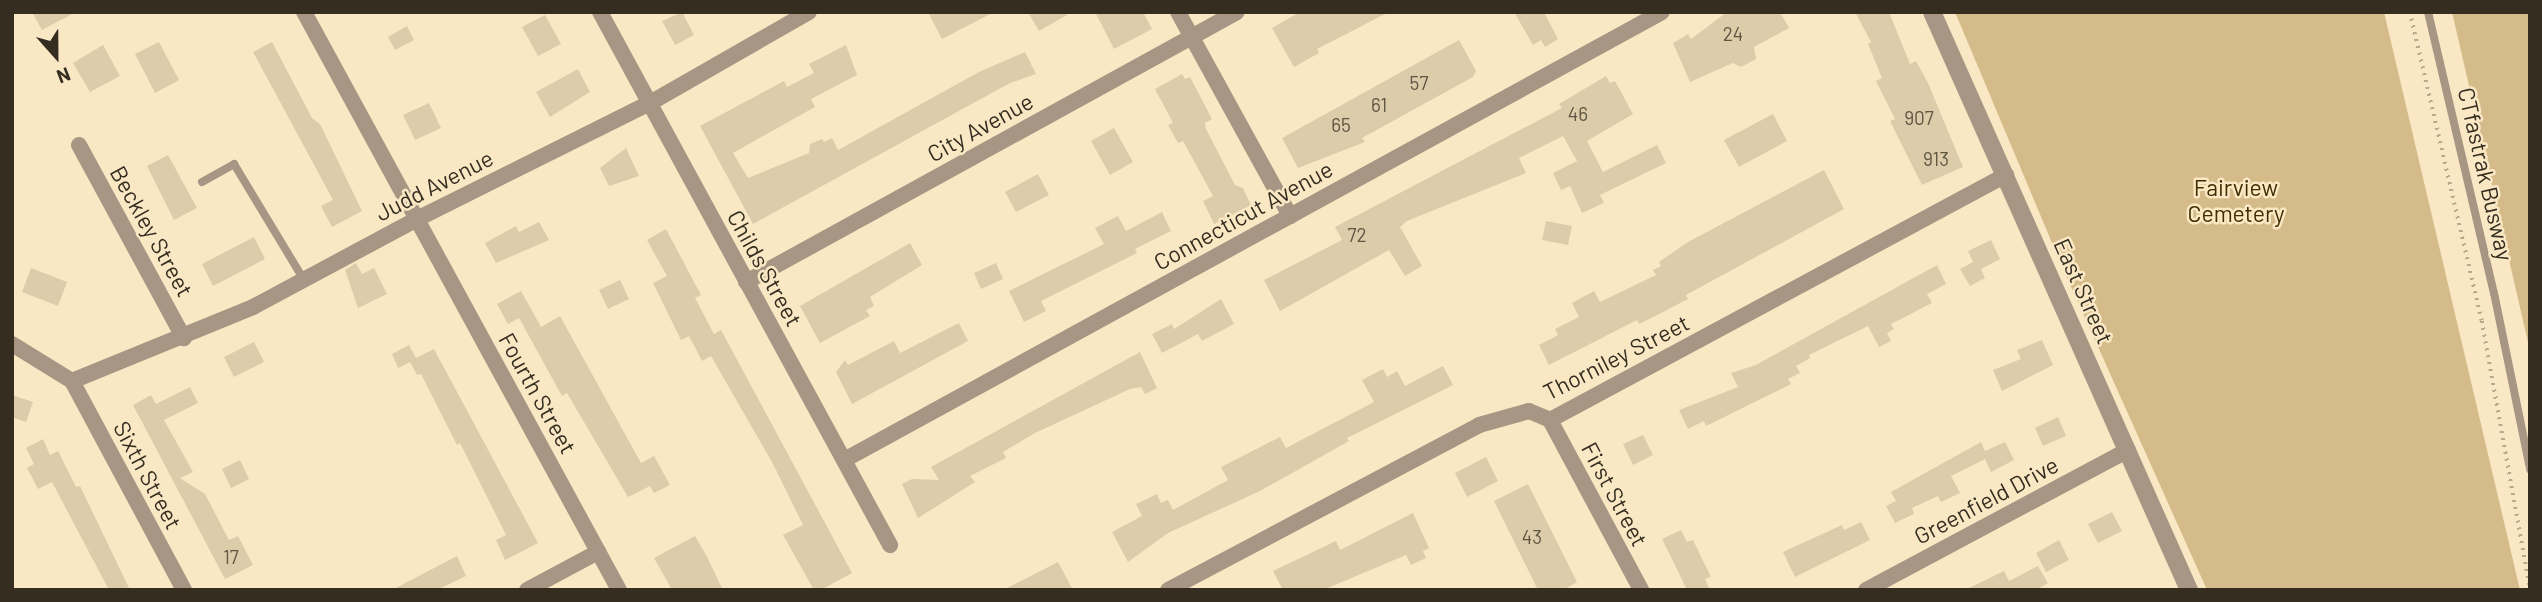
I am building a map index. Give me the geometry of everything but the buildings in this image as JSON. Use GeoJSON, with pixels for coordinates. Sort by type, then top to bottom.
{"type":"FeatureCollection","features":[{"type":"Feature","properties":{"kind":"street","name":"Fourth Street"},"geometry":{"type":"LineString","coordinates":[[304,12],[619,590]]}},
{"type":"Feature","properties":{"kind":"street","name":"Childs Street"},"geometry":{"type":"LineString","coordinates":[[600,12],[746,282],[846,459],[890,545]]}},
{"type":"Feature","properties":{"kind":"street","name":"Judd Avenue"},"geometry":{"type":"LineString","coordinates":[[72,381],[184,338],[304,280],[416,219],[650,103],[809,12]]}},
{"type":"Feature","properties":{"kind":"street"},"geometry":{"type":"LineString","coordinates":[[1178,12],[1290,216]]}},
{"type":"Feature","properties":{"kind":"street","name":"City Avenue"},"geometry":{"type":"LineString","coordinates":[[746,282],[1237,12]]}},
{"type":"Feature","properties":{"kind":"street","name":"Connecticut Avenue"},"geometry":{"type":"LineString","coordinates":[[846,459],[1662,12]]}},
{"type":"Feature","properties":{"kind":"street","name":"East Street"},"geometry":{"type":"LineString","coordinates":[[1932,12],[2189,590]]}},
{"type":"Feature","properties":{"kind":"street","name":"Beckley Street"},"geometry":{"type":"LineString","coordinates":[[79,145],[184,338]]}},
{"type":"Feature","properties":{"kind":"street","name":"Thorniley Street"},"geometry":{"type":"LineString","coordinates":[[1168,590],[1479,425],[1529,411],[1550,420],[2006,175]]}},
{"type":"Feature","properties":{"kind":"street"},"geometry":{"type":"LineString","coordinates":[[12,344],[72,381]]}},
{"type":"Feature","properties":{"kind":"street","name":"Sixth Street"},"geometry":{"type":"LineString","coordinates":[[72,381],[184,590]]}},
{"type":"Feature","properties":{"kind":"street","name":"First Street"},"geometry":{"type":"LineString","coordinates":[[1550,420],[1641,590]]}},
{"type":"Feature","properties":{"kind":"street","name":"Greenfield Drive"},"geometry":{"type":"LineString","coordinates":[[1866,590],[2128,450]]}},
{"type":"Feature","properties":{"kind":"street"},"geometry":{"type":"LineString","coordinates":[[527,590],[598,552]]}},
{"type":"Feature","properties":{"kind":"lane","name":"CTfastrak Busway"},"geometry":{"type":"LineString","coordinates":[[2428,12],[2530,469]]}},
{"type":"Feature","properties":{"kind":"lane"},"geometry":{"type":"LineString","coordinates":[[202,182],[233,164],[304,280]]}},
{"type":"Feature","properties":{"kind":"path"},"geometry":{"type":"LineString","coordinates":[[2410,12],[2482,321],[2530,589]]}},
{"type":"Feature","properties":{"kind":"green space","name":"Fairview Cemetery"},"geometry":{"type":"Polygon","coordinates":[[[1955,12],[2384,12],[2520,590],[2207,590],[2060,262],[1955,12]]]}},
{"type":"Feature","properties":{"kind":"green space"},"geometry":{"type":"Polygon","coordinates":[[[2452,12],[2530,12],[2530,351],[2452,12]]]}}]}
